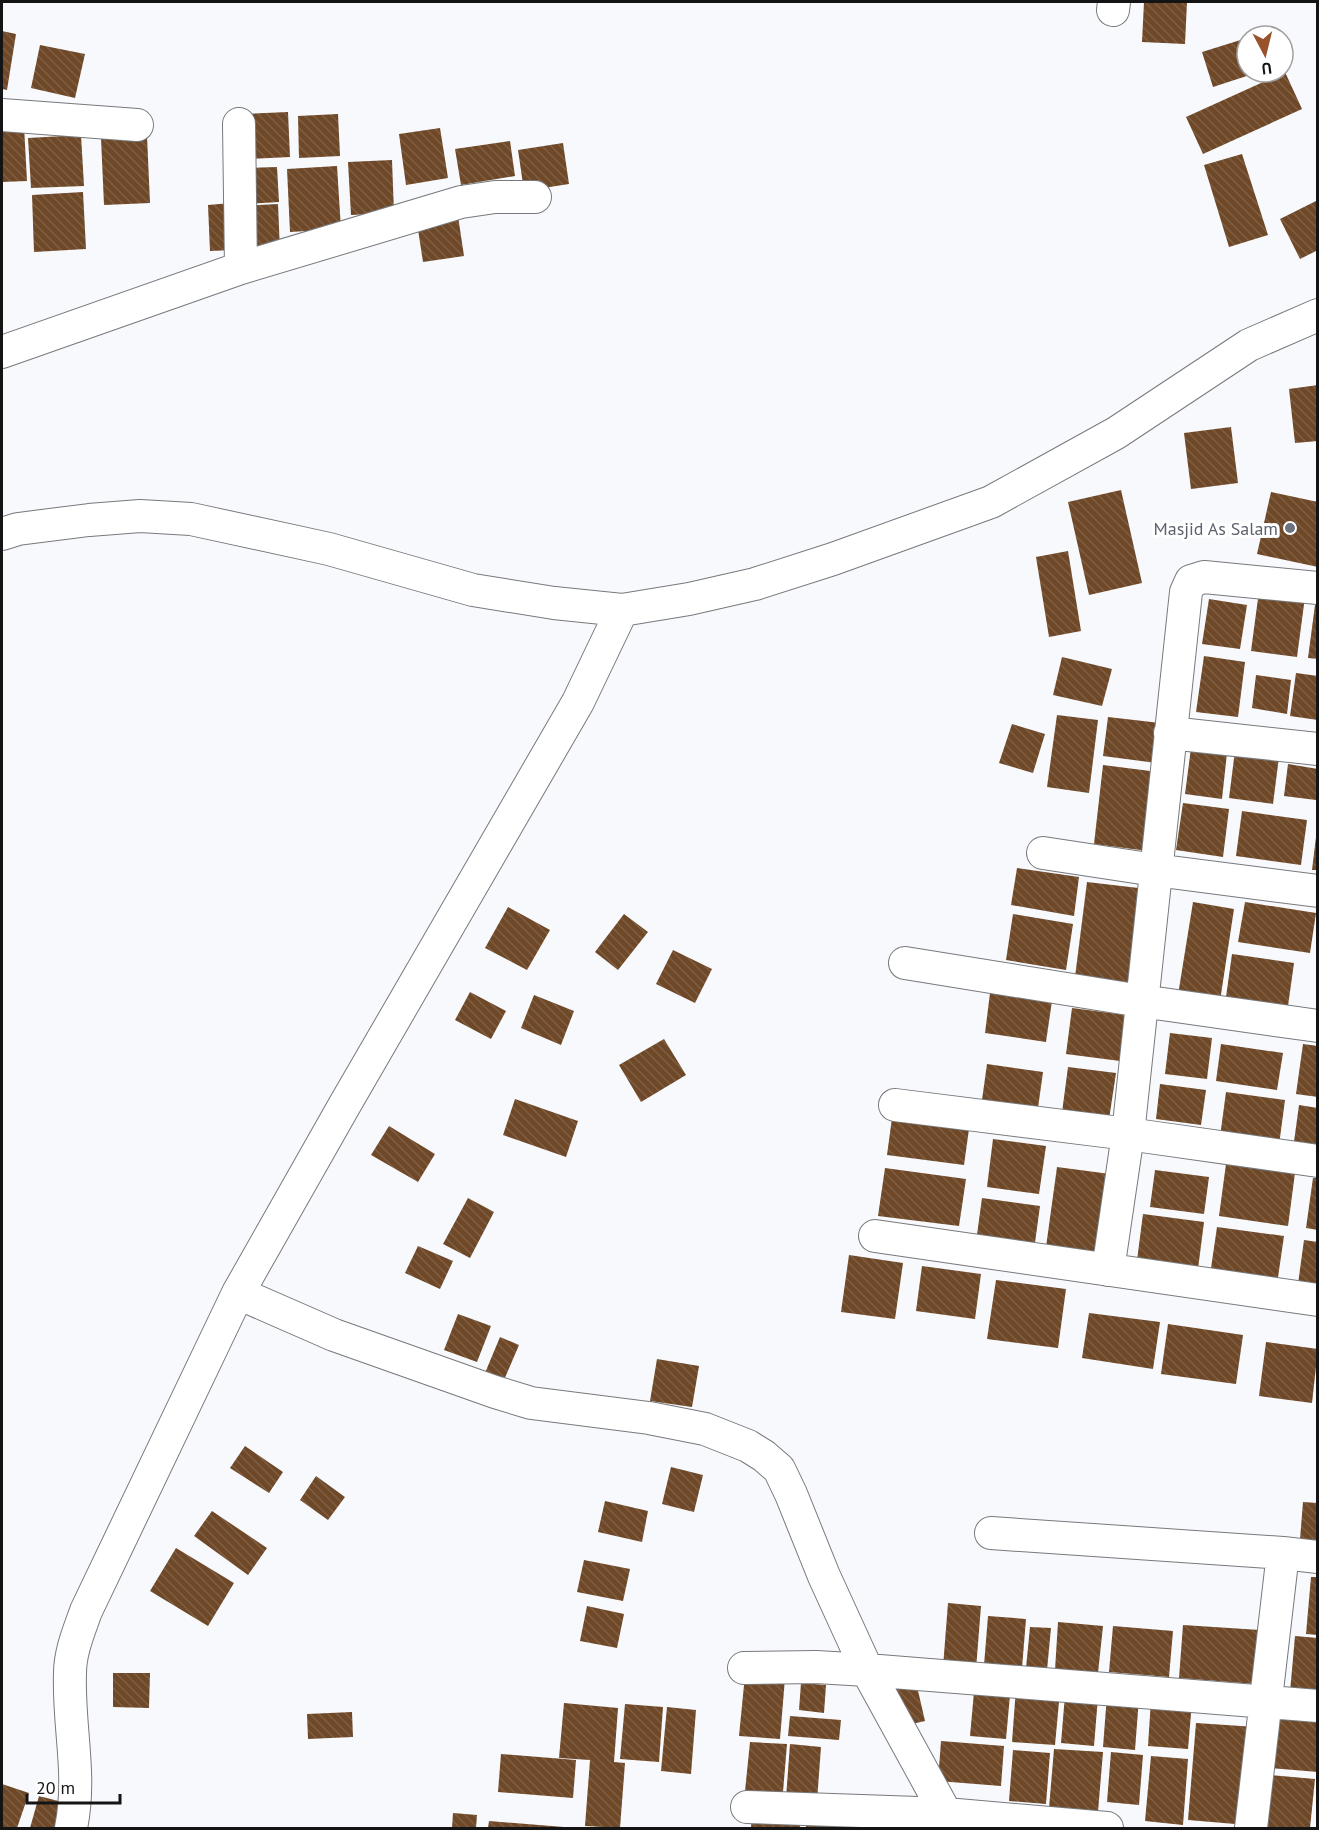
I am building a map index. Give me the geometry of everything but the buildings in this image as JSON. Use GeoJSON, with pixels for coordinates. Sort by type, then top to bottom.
{"type":"FeatureCollection","features":[{"type":"Feature","properties":{"kind":"street"},"geometry":{"type":"LineString","coordinates":[[2,115],[137,125]]}},
{"type":"Feature","properties":{"kind":"street"},"geometry":{"type":"LineString","coordinates":[[239,124],[240,268]]}},
{"type":"Feature","properties":{"kind":"street"},"geometry":{"type":"LineString","coordinates":[[2,352],[240,268],[461,202],[495,197],[535,197]]}},
{"type":"Feature","properties":{"kind":"street"},"geometry":{"type":"LineString","coordinates":[[2,534],[18,529],[89,520],[140,516],[191,519],[329,549],[473,590],[554,603],[622,610],[755,584],[833,559],[991,502],[1116,433],[1249,345],[1317,315]]}},
{"type":"Feature","properties":{"kind":"street"},"geometry":{"type":"LineString","coordinates":[[1108,1270],[1128,1134],[1186,592],[1191,581],[1204,577],[1317,588]]}},
{"type":"Feature","properties":{"kind":"street"},"geometry":{"type":"LineString","coordinates":[[71,1828],[76,1793],[69,1671],[74,1646],[86,1611],[238,1293],[578,702],[622,610]]}},
{"type":"Feature","properties":{"kind":"street"},"geometry":{"type":"LineString","coordinates":[[1170,733],[1317,749]]}},
{"type":"Feature","properties":{"kind":"street"},"geometry":{"type":"LineString","coordinates":[[1043,853],[1317,891]]}},
{"type":"Feature","properties":{"kind":"street"},"geometry":{"type":"LineString","coordinates":[[905,963],[1141,1001],[1317,1026]]}},
{"type":"Feature","properties":{"kind":"street"},"geometry":{"type":"LineString","coordinates":[[895,1105],[1128,1134],[1317,1161]]}},
{"type":"Feature","properties":{"kind":"street"},"geometry":{"type":"LineString","coordinates":[[875,1236],[1317,1300]]}},
{"type":"Feature","properties":{"kind":"street"},"geometry":{"type":"LineString","coordinates":[[238,1293],[334,1335],[522,1400],[705,1429],[748,1446],[764,1456],[779,1469],[867,1670],[945,1821]]}},
{"type":"Feature","properties":{"kind":"street"},"geometry":{"type":"LineString","coordinates":[[991,1533],[1317,1557]]}},
{"type":"Feature","properties":{"kind":"street"},"geometry":{"type":"LineString","coordinates":[[1251,1828],[1283,1553]]}},
{"type":"Feature","properties":{"kind":"street"},"geometry":{"type":"LineString","coordinates":[[744,1668],[816,1667],[867,1670],[1317,1706]]}},
{"type":"Feature","properties":{"kind":"street"},"geometry":{"type":"LineString","coordinates":[[747,1807],[945,1821],[1107,1828]]}},
{"type":"Feature","properties":{"kind":"place","name":"Masjid As Salam"},"geometry":{"type":"Point","coordinates":[1290,528]}}]}
